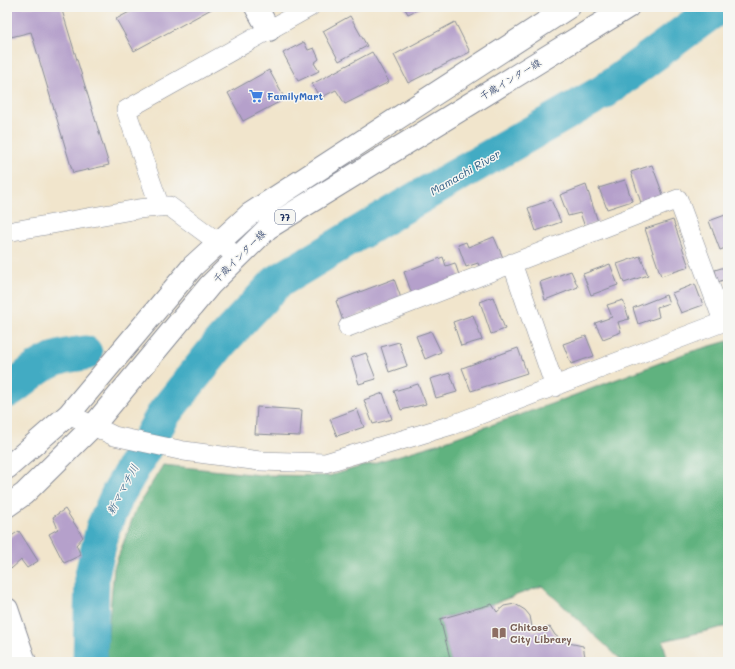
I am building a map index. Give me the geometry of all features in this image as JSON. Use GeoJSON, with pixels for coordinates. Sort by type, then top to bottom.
{"type":"FeatureCollection","features":[{"type":"Feature","properties":{"kind":"main road"},"geometry":{"type":"LineString","coordinates":[[256,7],[269,30]]}},
{"type":"Feature","properties":{"kind":"main road","name":"77"},"geometry":{"type":"LineString","coordinates":[[7,468],[69,414],[193,266],[250,214],[569,7]]}},
{"type":"Feature","properties":{"kind":"main road","name":"千歳インター線"},"geometry":{"type":"LineString","coordinates":[[7,506],[24,494],[93,426],[210,285],[268,228],[628,7]]}},
{"type":"Feature","properties":{"kind":"main road"},"geometry":{"type":"LineString","coordinates":[[7,609],[25,662]]}},
{"type":"Feature","properties":{"kind":"street"},"geometry":{"type":"LineString","coordinates":[[160,206],[126,110],[310,7]]}},
{"type":"Feature","properties":{"kind":"street"},"geometry":{"type":"LineString","coordinates":[[69,414],[114,436],[184,451],[260,461],[325,463],[452,425],[726,321],[678,199],[348,327]]}},
{"type":"Feature","properties":{"kind":"street"},"geometry":{"type":"LineString","coordinates":[[7,232],[138,209],[169,206],[238,257]]}},
{"type":"Feature","properties":{"kind":"street"},"geometry":{"type":"LineString","coordinates":[[512,263],[555,387]]}},
{"type":"Feature","properties":{"kind":"green space"},"geometry":{"type":"Polygon","coordinates":[[[728,341],[728,626],[663,641],[668,662],[620,662],[619,658],[542,586],[492,604],[440,619],[451,662],[107,662],[108,632],[114,568],[136,509],[163,465],[260,475],[329,476],[434,445],[551,404],[686,353],[728,341]]]}},
{"type":"Feature","properties":{"kind":"building"},"geometry":{"type":"Polygon","coordinates":[[[7,7],[61,7],[109,165],[73,173],[31,32],[7,38],[7,7]]]}},
{"type":"Feature","properties":{"kind":"building"},"geometry":{"type":"Polygon","coordinates":[[[139,7],[215,7],[134,51],[116,19],[139,7]]]}},
{"type":"Feature","properties":{"kind":"building"},"geometry":{"type":"Polygon","coordinates":[[[404,7],[423,7],[408,14],[404,7]]]}},
{"type":"Feature","properties":{"kind":"building"},"geometry":{"type":"Polygon","coordinates":[[[350,16],[367,46],[339,61],[323,31],[350,16]]]}},
{"type":"Feature","properties":{"kind":"building"},"geometry":{"type":"Polygon","coordinates":[[[455,22],[470,52],[408,83],[394,55],[455,22]]]}},
{"type":"Feature","properties":{"kind":"building"},"geometry":{"type":"Polygon","coordinates":[[[304,42],[308,50],[314,48],[319,59],[314,63],[319,71],[298,81],[283,53],[304,42]]]}},
{"type":"Feature","properties":{"kind":"building"},"geometry":{"type":"Polygon","coordinates":[[[372,52],[389,82],[345,104],[336,90],[320,98],[312,84],[372,52]]]}},
{"type":"Feature","properties":{"kind":"building","name":"FamilyMart"},"geometry":{"type":"Polygon","coordinates":[[[269,70],[285,99],[243,121],[228,93],[269,70]]]}},
{"type":"Feature","properties":{"kind":"building"},"geometry":{"type":"Polygon","coordinates":[[[652,165],[665,200],[642,206],[631,172],[652,165]]]}},
{"type":"Feature","properties":{"kind":"building"},"geometry":{"type":"Polygon","coordinates":[[[625,180],[632,201],[607,209],[599,188],[625,180]]]}},
{"type":"Feature","properties":{"kind":"building"},"geometry":{"type":"Polygon","coordinates":[[[586,185],[598,222],[585,227],[580,213],[568,216],[560,195],[586,185]]]}},
{"type":"Feature","properties":{"kind":"building"},"geometry":{"type":"Polygon","coordinates":[[[551,200],[561,222],[536,231],[528,208],[551,200]]]}},
{"type":"Feature","properties":{"kind":"building"},"geometry":{"type":"Polygon","coordinates":[[[728,214],[728,247],[720,250],[709,221],[728,214]]]}},
{"type":"Feature","properties":{"kind":"building"},"geometry":{"type":"Polygon","coordinates":[[[673,220],[689,267],[661,276],[645,229],[673,220]]]}},
{"type":"Feature","properties":{"kind":"building"},"geometry":{"type":"Polygon","coordinates":[[[494,237],[504,260],[480,268],[478,263],[466,267],[458,245],[466,242],[468,247],[494,237]]]}},
{"type":"Feature","properties":{"kind":"building"},"geometry":{"type":"Polygon","coordinates":[[[640,256],[648,275],[624,283],[617,264],[640,256]]]}},
{"type":"Feature","properties":{"kind":"building"},"geometry":{"type":"Polygon","coordinates":[[[443,257],[446,266],[455,263],[460,278],[412,294],[404,272],[443,257]]]}},
{"type":"Feature","properties":{"kind":"building"},"geometry":{"type":"Polygon","coordinates":[[[610,264],[618,285],[591,295],[583,274],[610,264]]]}},
{"type":"Feature","properties":{"kind":"building"},"geometry":{"type":"Polygon","coordinates":[[[728,266],[728,278],[718,282],[715,270],[728,266]]]}},
{"type":"Feature","properties":{"kind":"building"},"geometry":{"type":"Polygon","coordinates":[[[571,271],[578,287],[545,300],[540,282],[571,271]]]}},
{"type":"Feature","properties":{"kind":"building"},"geometry":{"type":"Polygon","coordinates":[[[394,279],[401,298],[343,321],[336,301],[394,279]]]}},
{"type":"Feature","properties":{"kind":"building"},"geometry":{"type":"Polygon","coordinates":[[[695,284],[703,305],[681,313],[672,293],[695,284]]]}},
{"type":"Feature","properties":{"kind":"building"},"geometry":{"type":"Polygon","coordinates":[[[666,295],[669,303],[657,307],[659,317],[638,324],[633,308],[666,295]]]}},
{"type":"Feature","properties":{"kind":"building"},"geometry":{"type":"Polygon","coordinates":[[[493,297],[505,329],[491,334],[480,302],[493,297]]]}},
{"type":"Feature","properties":{"kind":"building"},"geometry":{"type":"Polygon","coordinates":[[[623,300],[629,319],[618,322],[621,332],[603,339],[595,323],[612,317],[607,305],[623,300]]]}},
{"type":"Feature","properties":{"kind":"building"},"geometry":{"type":"Polygon","coordinates":[[[473,315],[482,340],[461,346],[453,322],[473,315]]]}},
{"type":"Feature","properties":{"kind":"building"},"geometry":{"type":"Polygon","coordinates":[[[431,331],[441,352],[425,359],[416,336],[431,331]]]}},
{"type":"Feature","properties":{"kind":"building"},"geometry":{"type":"Polygon","coordinates":[[[586,336],[594,356],[571,364],[563,344],[586,336]]]}},
{"type":"Feature","properties":{"kind":"building"},"geometry":{"type":"Polygon","coordinates":[[[399,342],[407,366],[389,372],[381,347],[399,342]]]}},
{"type":"Feature","properties":{"kind":"building"},"geometry":{"type":"Polygon","coordinates":[[[518,348],[527,373],[471,391],[462,368],[518,348]]]}},
{"type":"Feature","properties":{"kind":"building"},"geometry":{"type":"Polygon","coordinates":[[[366,353],[376,379],[359,384],[351,358],[366,353]]]}},
{"type":"Feature","properties":{"kind":"building"},"geometry":{"type":"Polygon","coordinates":[[[450,373],[457,392],[436,398],[430,379],[450,373]]]}},
{"type":"Feature","properties":{"kind":"building"},"geometry":{"type":"Polygon","coordinates":[[[418,384],[426,404],[401,410],[394,391],[418,384]]]}},
{"type":"Feature","properties":{"kind":"building"},"geometry":{"type":"Polygon","coordinates":[[[383,393],[392,419],[373,424],[364,400],[383,393]]]}},
{"type":"Feature","properties":{"kind":"building"},"geometry":{"type":"Polygon","coordinates":[[[257,407],[302,410],[300,436],[255,434],[257,407]]]}},
{"type":"Feature","properties":{"kind":"building"},"geometry":{"type":"Polygon","coordinates":[[[357,409],[364,427],[337,436],[330,419],[357,409]]]}},
{"type":"Feature","properties":{"kind":"building"},"geometry":{"type":"Polygon","coordinates":[[[65,509],[83,537],[76,545],[81,555],[64,563],[49,534],[58,529],[53,517],[65,509]]]}},
{"type":"Feature","properties":{"kind":"building"},"geometry":{"type":"Polygon","coordinates":[[[19,531],[38,561],[27,568],[21,560],[11,569],[7,562],[7,539],[19,531]]]}},
{"type":"Feature","properties":{"kind":"building","name":"Chitose City Library"},"geometry":{"type":"Polygon","coordinates":[[[492,604],[497,612],[504,606],[515,604],[525,610],[530,616],[533,632],[550,627],[555,635],[564,642],[583,646],[586,662],[451,662],[440,619],[492,604]]]}},
{"type":"Feature","properties":{"kind":"waterway","name":"Mamachi River"},"geometry":{"type":"LineString","coordinates":[[90,662],[92,575],[103,528],[118,494],[165,412],[221,342],[277,282],[409,203],[603,92],[709,14],[715,7]]}},
{"type":"Feature","properties":{"kind":"waterway"},"geometry":{"type":"LineString","coordinates":[[7,391],[48,362],[63,357],[85,353]]}},
{"type":"Feature","properties":{"kind":"place","name":"FamilyMart"},"geometry":{"type":"Point","coordinates":[256,96]}},
{"type":"Feature","properties":{"kind":"place","name":"Chitose City Library"},"geometry":{"type":"Point","coordinates":[499,633]}},
{"type":"Feature","properties":{"kind":"water label","name":"新ママチ川"},"geometry":{"type":"Point","coordinates":[122,489]}}]}
